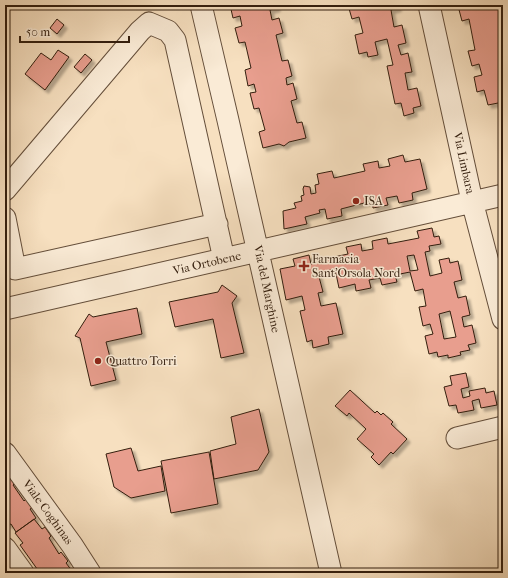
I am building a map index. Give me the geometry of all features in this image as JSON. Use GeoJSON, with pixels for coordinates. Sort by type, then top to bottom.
{"type":"FeatureCollection","features":[{"type":"Feature","properties":{"kind":"street","name":"Via del Marghine"},"geometry":{"type":"LineString","coordinates":[[201,5],[259,250],[286,382],[330,573]]}},
{"type":"Feature","properties":{"kind":"street","name":"Via Limbara"},"geometry":{"type":"LineString","coordinates":[[429,5],[472,202],[503,320]]}},
{"type":"Feature","properties":{"kind":"street"},"geometry":{"type":"LineString","coordinates":[[5,190],[140,31],[149,23],[168,31],[175,40],[224,259]]}},
{"type":"Feature","properties":{"kind":"street","name":"Via Ortobene"},"geometry":{"type":"LineString","coordinates":[[5,309],[503,195]]}},
{"type":"Feature","properties":{"kind":"street"},"geometry":{"type":"LineString","coordinates":[[5,218],[15,269],[217,224]]}},
{"type":"Feature","properties":{"kind":"street"},"geometry":{"type":"LineString","coordinates":[[457,438],[503,427]]}},
{"type":"Feature","properties":{"kind":"street","name":"Viale Coghinas"},"geometry":{"type":"LineString","coordinates":[[5,453],[72,545],[90,573]]}},
{"type":"Feature","properties":{"kind":"street"},"geometry":{"type":"LineString","coordinates":[[5,548],[23,573]]}},
{"type":"Feature","properties":{"kind":"building"},"geometry":{"type":"Polygon","coordinates":[[[230,5],[276,5],[277,8],[270,10],[272,20],[279,18],[283,33],[276,35],[282,61],[288,60],[292,76],[286,78],[287,85],[293,83],[297,99],[291,101],[297,123],[302,122],[306,138],[289,142],[284,146],[279,144],[263,148],[259,132],[265,130],[259,108],[254,109],[250,93],[256,92],[254,84],[248,86],[245,70],[251,68],[245,42],[239,43],[235,28],[242,26],[240,16],[233,18],[230,5]]]}},
{"type":"Feature","properties":{"kind":"building"},"geometry":{"type":"Polygon","coordinates":[[[348,5],[398,5],[398,8],[391,10],[394,27],[402,25],[406,43],[398,45],[401,55],[408,53],[412,72],[405,73],[408,90],[417,88],[421,106],[413,108],[414,113],[404,116],[401,103],[395,104],[387,66],[393,65],[387,39],[375,42],[378,55],[368,57],[367,52],[359,54],[355,35],[363,33],[359,17],[352,19],[348,5]]]}},
{"type":"Feature","properties":{"kind":"building"},"geometry":{"type":"Polygon","coordinates":[[[503,5],[503,12],[499,13],[503,31],[503,102],[488,105],[484,90],[477,92],[474,77],[482,75],[479,64],[472,66],[468,51],[475,50],[469,19],[462,21],[458,6],[503,5]]]}},
{"type":"Feature","properties":{"kind":"building"},"geometry":{"type":"Polygon","coordinates":[[[57,19],[64,25],[57,34],[50,28],[57,19]]]}},
{"type":"Feature","properties":{"kind":"building"},"geometry":{"type":"Polygon","coordinates":[[[58,50],[69,57],[45,90],[25,74],[41,53],[51,60],[58,50]]]}},
{"type":"Feature","properties":{"kind":"building"},"geometry":{"type":"Polygon","coordinates":[[[85,54],[92,60],[81,73],[74,67],[85,54]]]}},
{"type":"Feature","properties":{"kind":"building"},"geometry":{"type":"Polygon","coordinates":[[[403,155],[405,162],[420,159],[427,189],[412,193],[413,200],[399,203],[397,196],[386,198],[388,205],[373,208],[372,201],[341,209],[342,216],[327,219],[325,209],[319,210],[320,213],[305,217],[307,224],[284,229],[283,211],[296,208],[294,203],[302,201],[301,196],[304,195],[304,186],[310,187],[311,194],[316,193],[315,185],[319,184],[317,174],[332,171],[334,178],[365,171],[363,164],[378,161],[379,168],[390,166],[388,159],[403,155]]]}},
{"type":"Feature","properties":{"kind":"building"},"geometry":{"type":"Polygon","coordinates":[[[432,228],[434,237],[439,236],[441,244],[429,246],[430,251],[425,252],[430,276],[442,273],[439,260],[449,258],[450,263],[458,261],[462,280],[454,282],[458,298],[466,296],[470,315],[462,317],[464,327],[472,325],[476,343],[468,345],[470,350],[460,352],[461,355],[448,358],[448,355],[438,357],[437,352],[429,354],[425,336],[433,334],[430,324],[423,326],[419,307],[426,306],[423,289],[415,291],[410,272],[395,275],[397,282],[382,285],[380,278],[369,280],[371,288],[356,291],[355,284],[339,288],[335,269],[318,273],[323,292],[318,293],[321,306],[336,303],[343,334],[328,337],[329,344],[313,348],[312,340],[307,342],[300,311],[305,310],[302,296],[286,300],[280,269],[295,266],[293,259],[309,255],[311,264],[316,263],[315,261],[348,254],[346,247],[361,244],[362,251],[373,249],[372,241],[387,238],[388,244],[419,238],[417,231],[432,228]],[[414,255],[407,256],[410,271],[418,270],[414,255]],[[450,311],[439,314],[444,339],[456,337],[450,311]]]}},
{"type":"Feature","properties":{"kind":"building","name":"Quattro Torri"},"geometry":{"type":"Polygon","coordinates":[[[222,285],[237,296],[232,303],[244,353],[221,358],[213,319],[175,327],[169,302],[218,292],[222,285]]]}},
{"type":"Feature","properties":{"kind":"building","name":"Quattro Torri"},"geometry":{"type":"Polygon","coordinates":[[[137,308],[142,334],[106,342],[116,380],[91,386],[80,338],[75,336],[89,314],[93,317],[137,308]]]}},
{"type":"Feature","properties":{"kind":"building"},"geometry":{"type":"Polygon","coordinates":[[[466,373],[469,387],[461,389],[463,398],[470,396],[469,391],[485,388],[486,393],[494,391],[497,405],[481,408],[479,399],[472,401],[474,410],[458,413],[456,405],[449,406],[444,387],[452,385],[450,376],[466,373]]]}},
{"type":"Feature","properties":{"kind":"building"},"geometry":{"type":"Polygon","coordinates":[[[350,390],[375,413],[377,411],[381,415],[383,413],[393,422],[391,424],[407,439],[393,454],[391,452],[379,465],[371,457],[374,454],[357,439],[366,429],[349,413],[347,416],[335,406],[350,390]]]}},
{"type":"Feature","properties":{"kind":"building"},"geometry":{"type":"Polygon","coordinates":[[[259,409],[269,452],[258,470],[214,479],[210,451],[236,444],[231,417],[259,409]]]}},
{"type":"Feature","properties":{"kind":"building"},"geometry":{"type":"Polygon","coordinates":[[[131,448],[138,471],[161,466],[165,491],[131,498],[114,487],[106,454],[131,448]]]}},
{"type":"Feature","properties":{"kind":"building"},"geometry":{"type":"Polygon","coordinates":[[[209,452],[218,504],[171,513],[161,461],[209,452]]]}},
{"type":"Feature","properties":{"kind":"building"},"geometry":{"type":"Polygon","coordinates":[[[9,474],[15,483],[13,485],[24,501],[26,499],[36,518],[16,532],[11,524],[8,525],[5,521],[5,475],[6,476],[9,474]]]}},
{"type":"Feature","properties":{"kind":"building"},"geometry":{"type":"Polygon","coordinates":[[[34,519],[42,529],[45,527],[51,536],[49,538],[59,554],[61,552],[68,561],[66,563],[72,571],[69,573],[40,573],[20,545],[23,543],[15,533],[34,519]]]}},
{"type":"Feature","properties":{"kind":"place","name":"ISA"},"geometry":{"type":"Point","coordinates":[356,201]}},
{"type":"Feature","properties":{"kind":"place","name":"Farmacia Sant'Orsola Nord"},"geometry":{"type":"Point","coordinates":[304,266]}},
{"type":"Feature","properties":{"kind":"place","name":"Quattro Torri"},"geometry":{"type":"Point","coordinates":[98,361]}}]}
